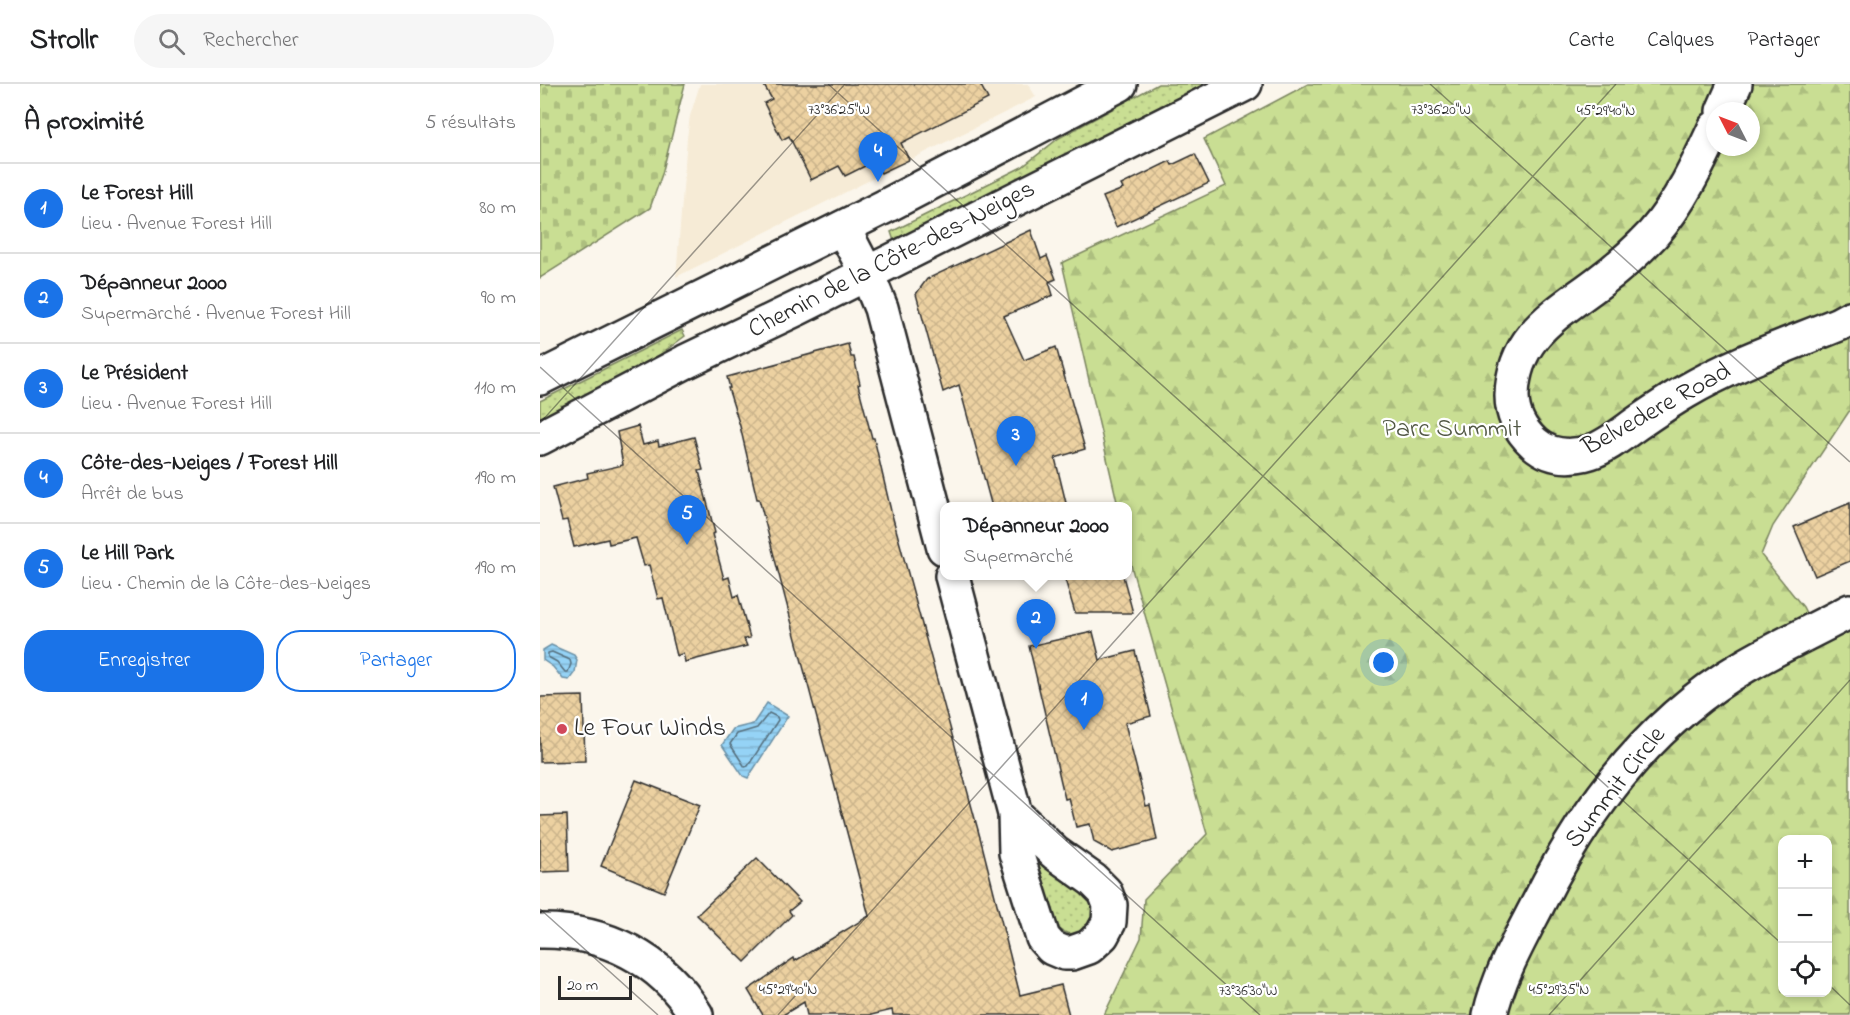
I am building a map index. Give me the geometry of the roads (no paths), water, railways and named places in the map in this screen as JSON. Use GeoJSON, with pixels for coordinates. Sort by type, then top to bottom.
{"type":"FeatureCollection","features":[{"type":"Feature","properties":{"kind":"street","name":"Chemin de la Côte-des-Neiges"},"geometry":{"type":"LineString","coordinates":[[540,378],[843,228],[1120,84]]}},
{"type":"Feature","properties":{"kind":"street","name":"Chemin de la Côte-des-Neiges"},"geometry":{"type":"LineString","coordinates":[[540,438],[685,362],[867,274],[1245,84]]}},
{"type":"Feature","properties":{"kind":"street"},"geometry":{"type":"LineString","coordinates":[[1727,102],[1736,84]]}},
{"type":"Feature","properties":{"kind":"street","name":"Belvedere Road"},"geometry":{"type":"LineString","coordinates":[[1706,148],[1677,201],[1654,232],[1629,258],[1553,315],[1533,335],[1520,358],[1512,384],[1512,407],[1519,427],[1535,444],[1553,454],[1569,457],[1592,452],[1687,391],[1740,364],[1850,318]]}},
{"type":"Feature","properties":{"kind":"street"},"geometry":{"type":"LineString","coordinates":[[843,228],[867,274],[881,308],[940,529]]}},
{"type":"Feature","properties":{"kind":"street"},"geometry":{"type":"LineString","coordinates":[[953,580],[1015,814]]}},
{"type":"Feature","properties":{"kind":"street","name":"Summit Circle"},"geometry":{"type":"LineString","coordinates":[[1490,1015],[1495,996],[1516,948],[1558,864],[1583,824],[1638,753],[1662,727],[1712,687],[1743,666],[1850,612]]}},
{"type":"Feature","properties":{"kind":"street"},"geometry":{"type":"LineString","coordinates":[[540,931],[586,934],[609,941],[632,952],[675,986],[696,1015]]}},
{"type":"Feature","properties":{"kind":"water"},"geometry":{"type":"Polygon","coordinates":[[[551,645],[574,655],[577,660],[575,672],[569,680],[563,679],[553,667],[543,660],[543,650],[551,645]]]}},
{"type":"Feature","properties":{"kind":"water"},"geometry":{"type":"Polygon","coordinates":[[[767,703],[788,716],[748,778],[743,776],[722,745],[733,729],[753,724],[767,703]]]}},
{"type":"Feature","properties":{"kind":"place","name":"Côte-des-Neiges / Forest Hill"},"geometry":{"type":"Point","coordinates":[878,182]}},
{"type":"Feature","properties":{"kind":"place","name":"Le Président"},"geometry":{"type":"Point","coordinates":[1016,466]}},
{"type":"Feature","properties":{"kind":"place","name":"Le Hill Park"},"geometry":{"type":"Point","coordinates":[687,545]}},
{"type":"Feature","properties":{"kind":"place","name":"Dépanneur 2000"},"geometry":{"type":"Point","coordinates":[1036,649]}},
{"type":"Feature","properties":{"kind":"place","name":"Le Four Winds"},"geometry":{"type":"Point","coordinates":[562,729]}},
{"type":"Feature","properties":{"kind":"place","name":"Le Forest Hill"},"geometry":{"type":"Point","coordinates":[1084,730]}},
{"type":"Feature","properties":{"kind":"park label","name":"Parc Summit"},"geometry":{"type":"Point","coordinates":[1452,430]}}]}
